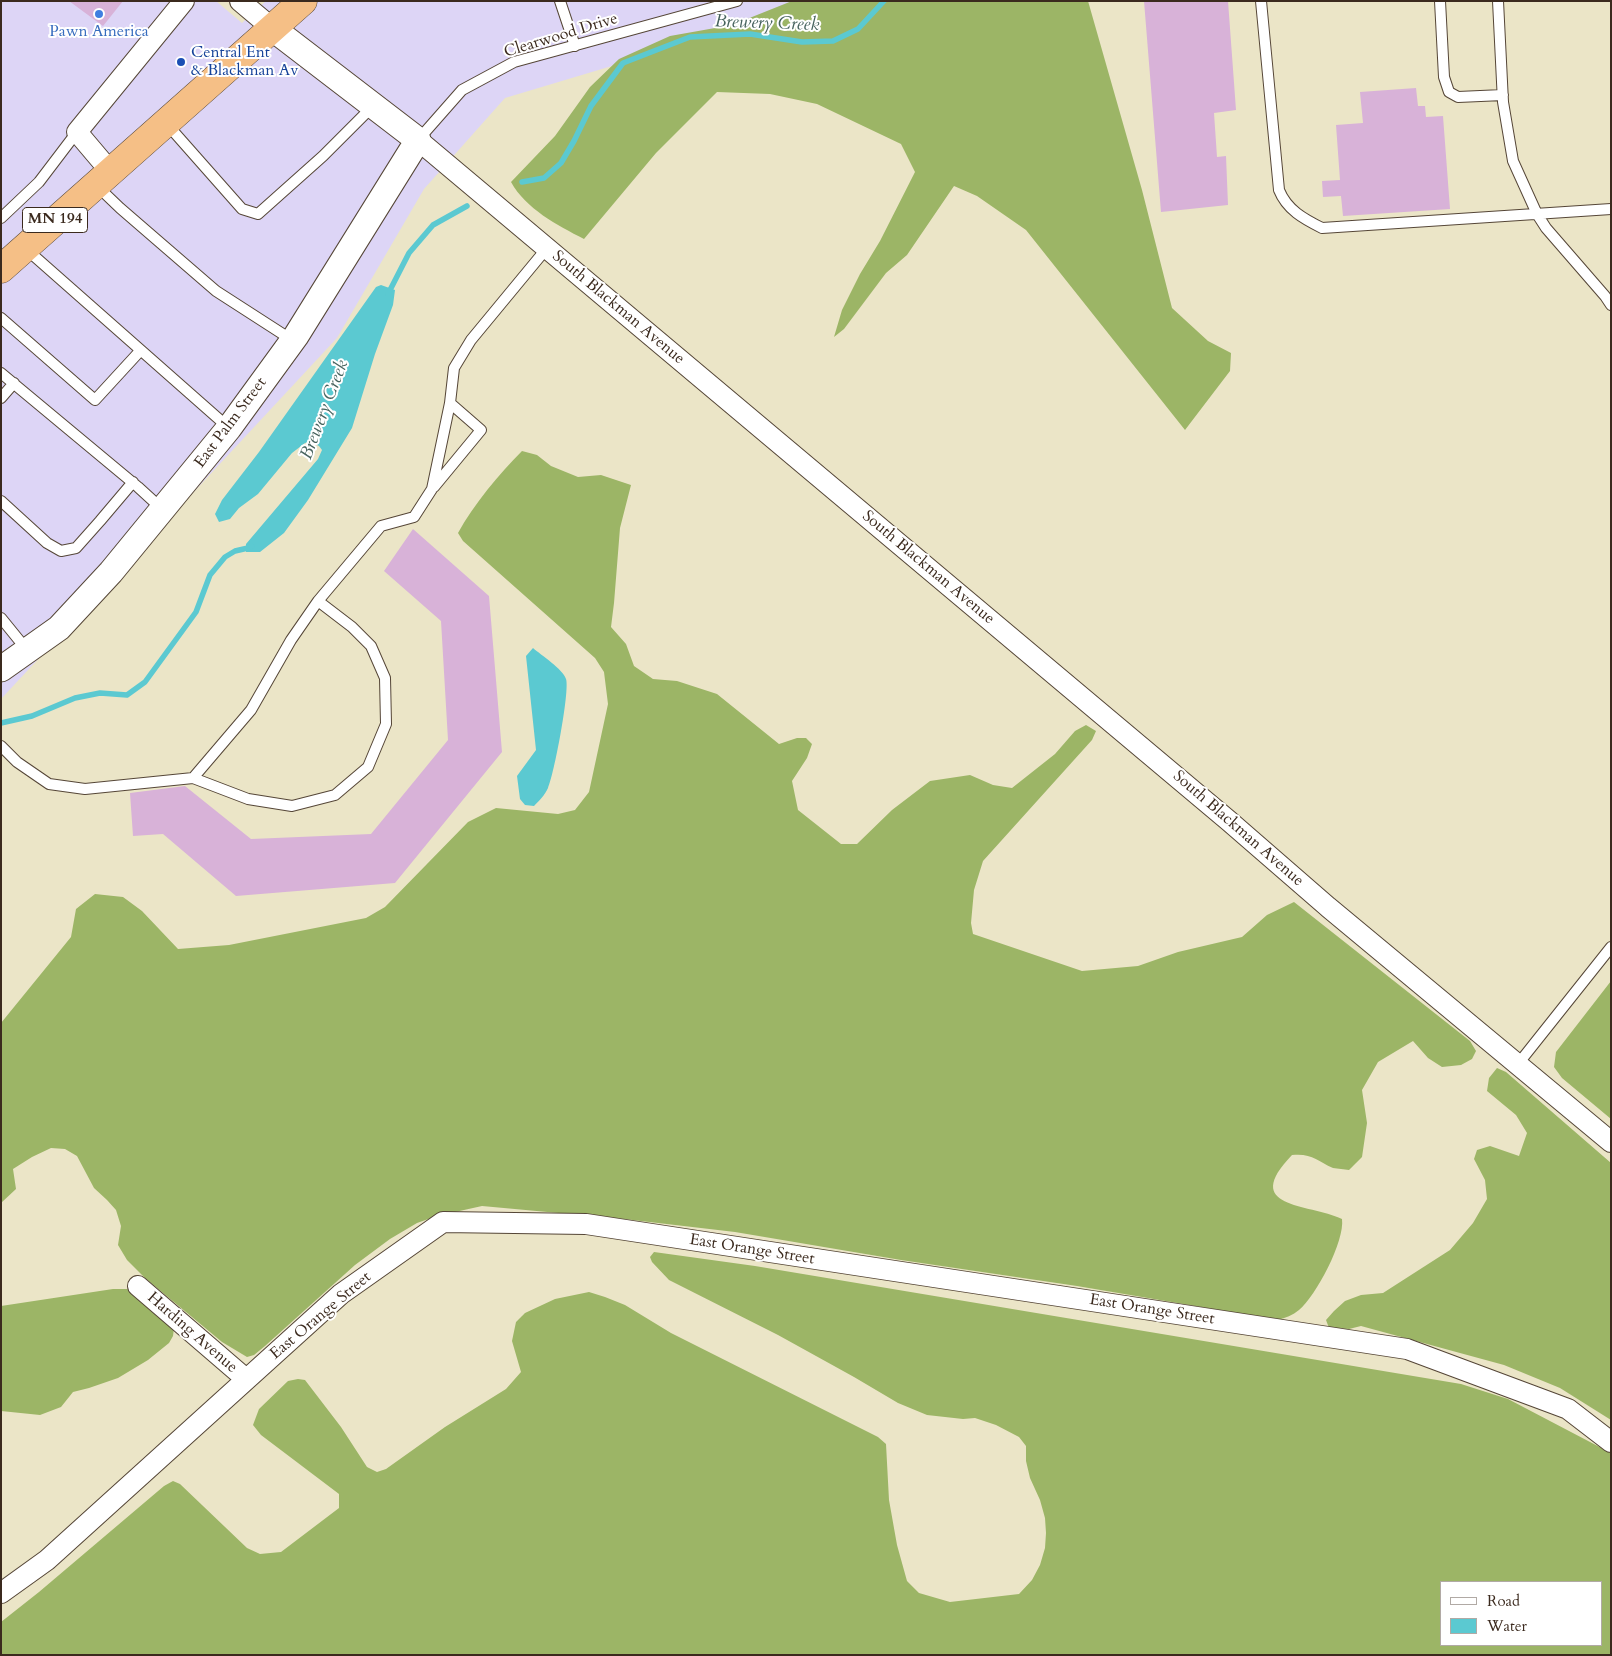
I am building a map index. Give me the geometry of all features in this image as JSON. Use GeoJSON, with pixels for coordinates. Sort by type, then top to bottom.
{"type":"FeatureCollection","features":[{"type":"Feature","properties":{"kind":"highway","name":"MN 194"},"geometry":{"type":"LineString","coordinates":[[1,269],[303,1]]}},
{"type":"Feature","properties":{"kind":"street"},"geometry":{"type":"LineString","coordinates":[[103,178],[77,132],[184,1]]}},
{"type":"Feature","properties":{"kind":"street","name":"South Blackman Avenue"},"geometry":{"type":"LineString","coordinates":[[240,1],[272,28],[418,140],[1230,821],[1328,907],[1611,1142]]}},
{"type":"Feature","properties":{"kind":"street","name":"East Palm Street"},"geometry":{"type":"LineString","coordinates":[[1,669],[59,628],[111,572],[229,428],[292,340],[418,140]]}},
{"type":"Feature","properties":{"kind":"street","name":"East Orange Street"},"geometry":{"type":"LineString","coordinates":[[1,1593],[47,1560],[341,1294],[443,1222],[586,1224],[1407,1349],[1568,1408],[1611,1442]]}},
{"type":"Feature","properties":{"kind":"street","name":"Harding Avenue"},"geometry":{"type":"LineString","coordinates":[[138,1286],[246,1379]]}},
{"type":"Feature","properties":{"kind":"lane"},"geometry":{"type":"LineString","coordinates":[[560,1],[574,46]]}},
{"type":"Feature","properties":{"kind":"lane","name":"Clearwood Drive"},"geometry":{"type":"LineString","coordinates":[[418,140],[462,90],[514,62],[737,1]]}},
{"type":"Feature","properties":{"kind":"lane"},"geometry":{"type":"LineString","coordinates":[[1261,1],[1279,190],[1283,200],[1298,216],[1322,228],[1611,209]]}},
{"type":"Feature","properties":{"kind":"lane"},"geometry":{"type":"LineString","coordinates":[[1440,1],[1444,78],[1449,92],[1458,97],[1503,95]]}},
{"type":"Feature","properties":{"kind":"lane"},"geometry":{"type":"LineString","coordinates":[[1498,1],[1503,95],[1513,161],[1537,214],[1550,234],[1611,305]]}},
{"type":"Feature","properties":{"kind":"lane"},"geometry":{"type":"LineString","coordinates":[[165,123],[242,209],[258,214],[323,156],[373,106]]}},
{"type":"Feature","properties":{"kind":"lane"},"geometry":{"type":"LineString","coordinates":[[1,218],[39,182],[77,132]]}},
{"type":"Feature","properties":{"kind":"lane"},"geometry":{"type":"LineString","coordinates":[[103,178],[120,208],[216,291],[292,340]]}},
{"type":"Feature","properties":{"kind":"lane"},"geometry":{"type":"LineString","coordinates":[[25,248],[229,428]]}},
{"type":"Feature","properties":{"kind":"lane"},"geometry":{"type":"LineString","coordinates":[[432,489],[450,403],[454,368],[471,340],[547,248]]}},
{"type":"Feature","properties":{"kind":"lane"},"geometry":{"type":"LineString","coordinates":[[1,318],[95,400],[140,351]]}},
{"type":"Feature","properties":{"kind":"lane"},"geometry":{"type":"LineString","coordinates":[[1,373],[133,482],[162,509]]}},
{"type":"Feature","properties":{"kind":"lane"},"geometry":{"type":"LineString","coordinates":[[1,398],[14,384]]}},
{"type":"Feature","properties":{"kind":"lane"},"geometry":{"type":"LineString","coordinates":[[193,778],[251,710],[290,640],[318,601],[381,526],[414,517],[432,489],[481,430],[450,403]]}},
{"type":"Feature","properties":{"kind":"lane"},"geometry":{"type":"LineString","coordinates":[[1,502],[47,543],[61,551],[76,548],[133,482]]}},
{"type":"Feature","properties":{"kind":"lane"},"geometry":{"type":"LineString","coordinates":[[1,746],[17,762],[49,784],[85,789],[193,778],[248,799],[292,806],[335,796],[368,766],[386,724],[385,678],[371,646],[318,601]]}},
{"type":"Feature","properties":{"kind":"lane"},"geometry":{"type":"LineString","coordinates":[[1,618],[28,651]]}},
{"type":"Feature","properties":{"kind":"lane"},"geometry":{"type":"LineString","coordinates":[[1518,1064],[1611,948]]}},
{"type":"Feature","properties":{"kind":"shaded area"},"geometry":{"type":"Polygon","coordinates":[[[1,1],[216,1],[242,23],[266,1],[829,1],[505,98],[424,189],[337,338],[1,699],[1,1]]]}},
{"type":"Feature","properties":{"kind":"green space"},"geometry":{"type":"Polygon","coordinates":[[[792,1],[1088,1],[1142,190],[1172,308],[1208,341],[1231,353],[1230,371],[1185,430],[1026,230],[977,196],[954,186],[907,255],[886,273],[844,329],[834,337],[842,310],[915,172],[901,144],[817,104],[770,94],[717,92],[656,153],[584,239],[543,215],[517,192],[511,182],[555,136],[590,87],[619,59],[670,36],[732,25],[792,1]]]}},
{"type":"Feature","properties":{"kind":"green space"},"geometry":{"type":"Polygon","coordinates":[[[522,451],[537,455],[551,466],[578,477],[601,475],[631,485],[620,528],[611,627],[626,644],[634,666],[653,679],[677,681],[717,694],[779,744],[797,738],[806,738],[812,744],[807,758],[792,781],[798,810],[841,844],[857,844],[892,810],[930,781],[970,775],[993,785],[1012,788],[1055,754],[1075,731],[1086,725],[1096,731],[1092,740],[983,861],[974,890],[971,923],[973,934],[1082,971],[1138,966],[1178,952],[1242,937],[1267,915],[1294,902],[1470,1041],[1476,1051],[1472,1059],[1461,1065],[1442,1067],[1428,1058],[1413,1041],[1378,1062],[1362,1090],[1367,1123],[1362,1157],[1349,1170],[1333,1168],[1310,1156],[1292,1155],[1278,1173],[1273,1186],[1276,1195],[1298,1206],[1342,1219],[1339,1241],[1328,1267],[1313,1293],[1299,1310],[1278,1320],[735,1232],[624,1219],[482,1206],[437,1216],[417,1223],[390,1239],[355,1265],[265,1346],[254,1355],[247,1357],[222,1342],[145,1278],[127,1260],[118,1245],[121,1226],[116,1210],[94,1188],[77,1156],[65,1149],[51,1148],[32,1157],[13,1169],[16,1189],[1,1203],[1,1023],[71,937],[76,909],[95,894],[123,897],[142,911],[178,949],[229,945],[366,918],[385,907],[468,822],[496,808],[558,814],[575,810],[589,792],[608,704],[604,672],[595,658],[463,541],[458,533],[487,490],[522,451]]]}},
{"type":"Feature","properties":{"kind":"green space"},"geometry":{"type":"Polygon","coordinates":[[[1611,981],[1611,1119],[1562,1078],[1554,1067],[1556,1052],[1611,981]]]}},
{"type":"Feature","properties":{"kind":"green space"},"geometry":{"type":"Polygon","coordinates":[[[1497,1068],[1506,1072],[1611,1163],[1611,1420],[1560,1388],[1504,1365],[1361,1326],[1349,1329],[1329,1328],[1326,1320],[1345,1301],[1361,1295],[1383,1293],[1450,1250],[1473,1223],[1487,1199],[1485,1180],[1474,1159],[1477,1150],[1490,1146],[1519,1156],[1527,1133],[1516,1115],[1487,1091],[1489,1078],[1497,1068]]]}},
{"type":"Feature","properties":{"kind":"green space"},"geometry":{"type":"Polygon","coordinates":[[[654,1252],[755,1266],[1461,1384],[1508,1399],[1611,1453],[1611,1655],[1,1655],[1,1622],[164,1486],[173,1481],[180,1484],[247,1548],[260,1554],[281,1552],[339,1508],[339,1494],[261,1435],[253,1425],[259,1409],[288,1381],[305,1380],[341,1427],[367,1467],[377,1472],[386,1469],[445,1427],[506,1389],[521,1372],[512,1341],[516,1322],[525,1313],[555,1299],[589,1292],[625,1305],[671,1333],[878,1437],[886,1444],[889,1500],[897,1545],[907,1581],[919,1593],[950,1602],[1019,1594],[1032,1580],[1040,1565],[1045,1548],[1045,1518],[1040,1500],[1030,1478],[1026,1461],[1026,1446],[1019,1437],[996,1425],[975,1418],[963,1419],[927,1415],[898,1403],[778,1335],[669,1280],[652,1262],[650,1257],[654,1252]]]}},
{"type":"Feature","properties":{"kind":"green space"},"geometry":{"type":"Polygon","coordinates":[[[113,1289],[127,1289],[148,1301],[174,1328],[173,1336],[169,1343],[148,1360],[118,1378],[73,1392],[61,1407],[40,1415],[1,1411],[1,1306],[113,1289]]]}},
{"type":"Feature","properties":{"kind":"water"},"geometry":{"type":"Polygon","coordinates":[[[381,285],[395,290],[393,305],[375,354],[352,428],[308,500],[284,533],[260,552],[246,552],[246,544],[318,459],[322,450],[311,442],[305,443],[292,453],[258,494],[239,508],[230,519],[219,522],[215,514],[222,500],[259,452],[376,287],[381,285]]]}},
{"type":"Feature","properties":{"kind":"water"},"geometry":{"type":"Polygon","coordinates":[[[533,648],[561,671],[566,679],[567,687],[561,733],[551,780],[545,793],[534,806],[525,805],[520,799],[517,776],[536,750],[526,656],[533,648]]]}},
{"type":"Feature","properties":{"kind":"building","name":"Pawn America"},"geometry":{"type":"Polygon","coordinates":[[[69,1],[123,1],[103,26],[69,1]]]}},
{"type":"Feature","properties":{"kind":"building"},"geometry":{"type":"Polygon","coordinates":[[[1144,1],[1228,1],[1236,110],[1214,113],[1217,157],[1226,156],[1228,205],[1161,212],[1144,1]]]}},
{"type":"Feature","properties":{"kind":"building"},"geometry":{"type":"Polygon","coordinates":[[[1416,88],[1418,106],[1425,106],[1426,117],[1443,116],[1450,209],[1343,216],[1341,196],[1323,197],[1322,181],[1340,180],[1336,125],[1363,123],[1360,92],[1416,88]]]}},
{"type":"Feature","properties":{"kind":"building"},"geometry":{"type":"Polygon","coordinates":[[[413,529],[489,596],[502,752],[395,883],[236,896],[163,834],[133,836],[130,793],[185,786],[251,839],[371,834],[448,740],[441,621],[384,571],[413,529]]]}},
{"type":"Feature","properties":{"kind":"waterway","name":"Brewery Creek"},"geometry":{"type":"LineString","coordinates":[[522,182],[544,178],[561,163],[591,106],[623,63],[690,37],[750,34],[802,42],[833,41],[858,29],[884,1]]}},
{"type":"Feature","properties":{"kind":"waterway","name":"Brewery Creek"},"geometry":{"type":"LineString","coordinates":[[388,294],[409,253],[433,225],[467,206]]}},
{"type":"Feature","properties":{"kind":"waterway","name":"Brewery Creek"},"geometry":{"type":"LineString","coordinates":[[1,723],[32,716],[75,698],[100,693],[127,695],[145,682],[196,612],[210,575],[225,557],[235,551],[252,546]]}},
{"type":"Feature","properties":{"kind":"place","name":"Pawn America"},"geometry":{"type":"Point","coordinates":[99,14]}},
{"type":"Feature","properties":{"kind":"place","name":"Central Ent & Blackman Av"},"geometry":{"type":"Point","coordinates":[181,62]}}]}
